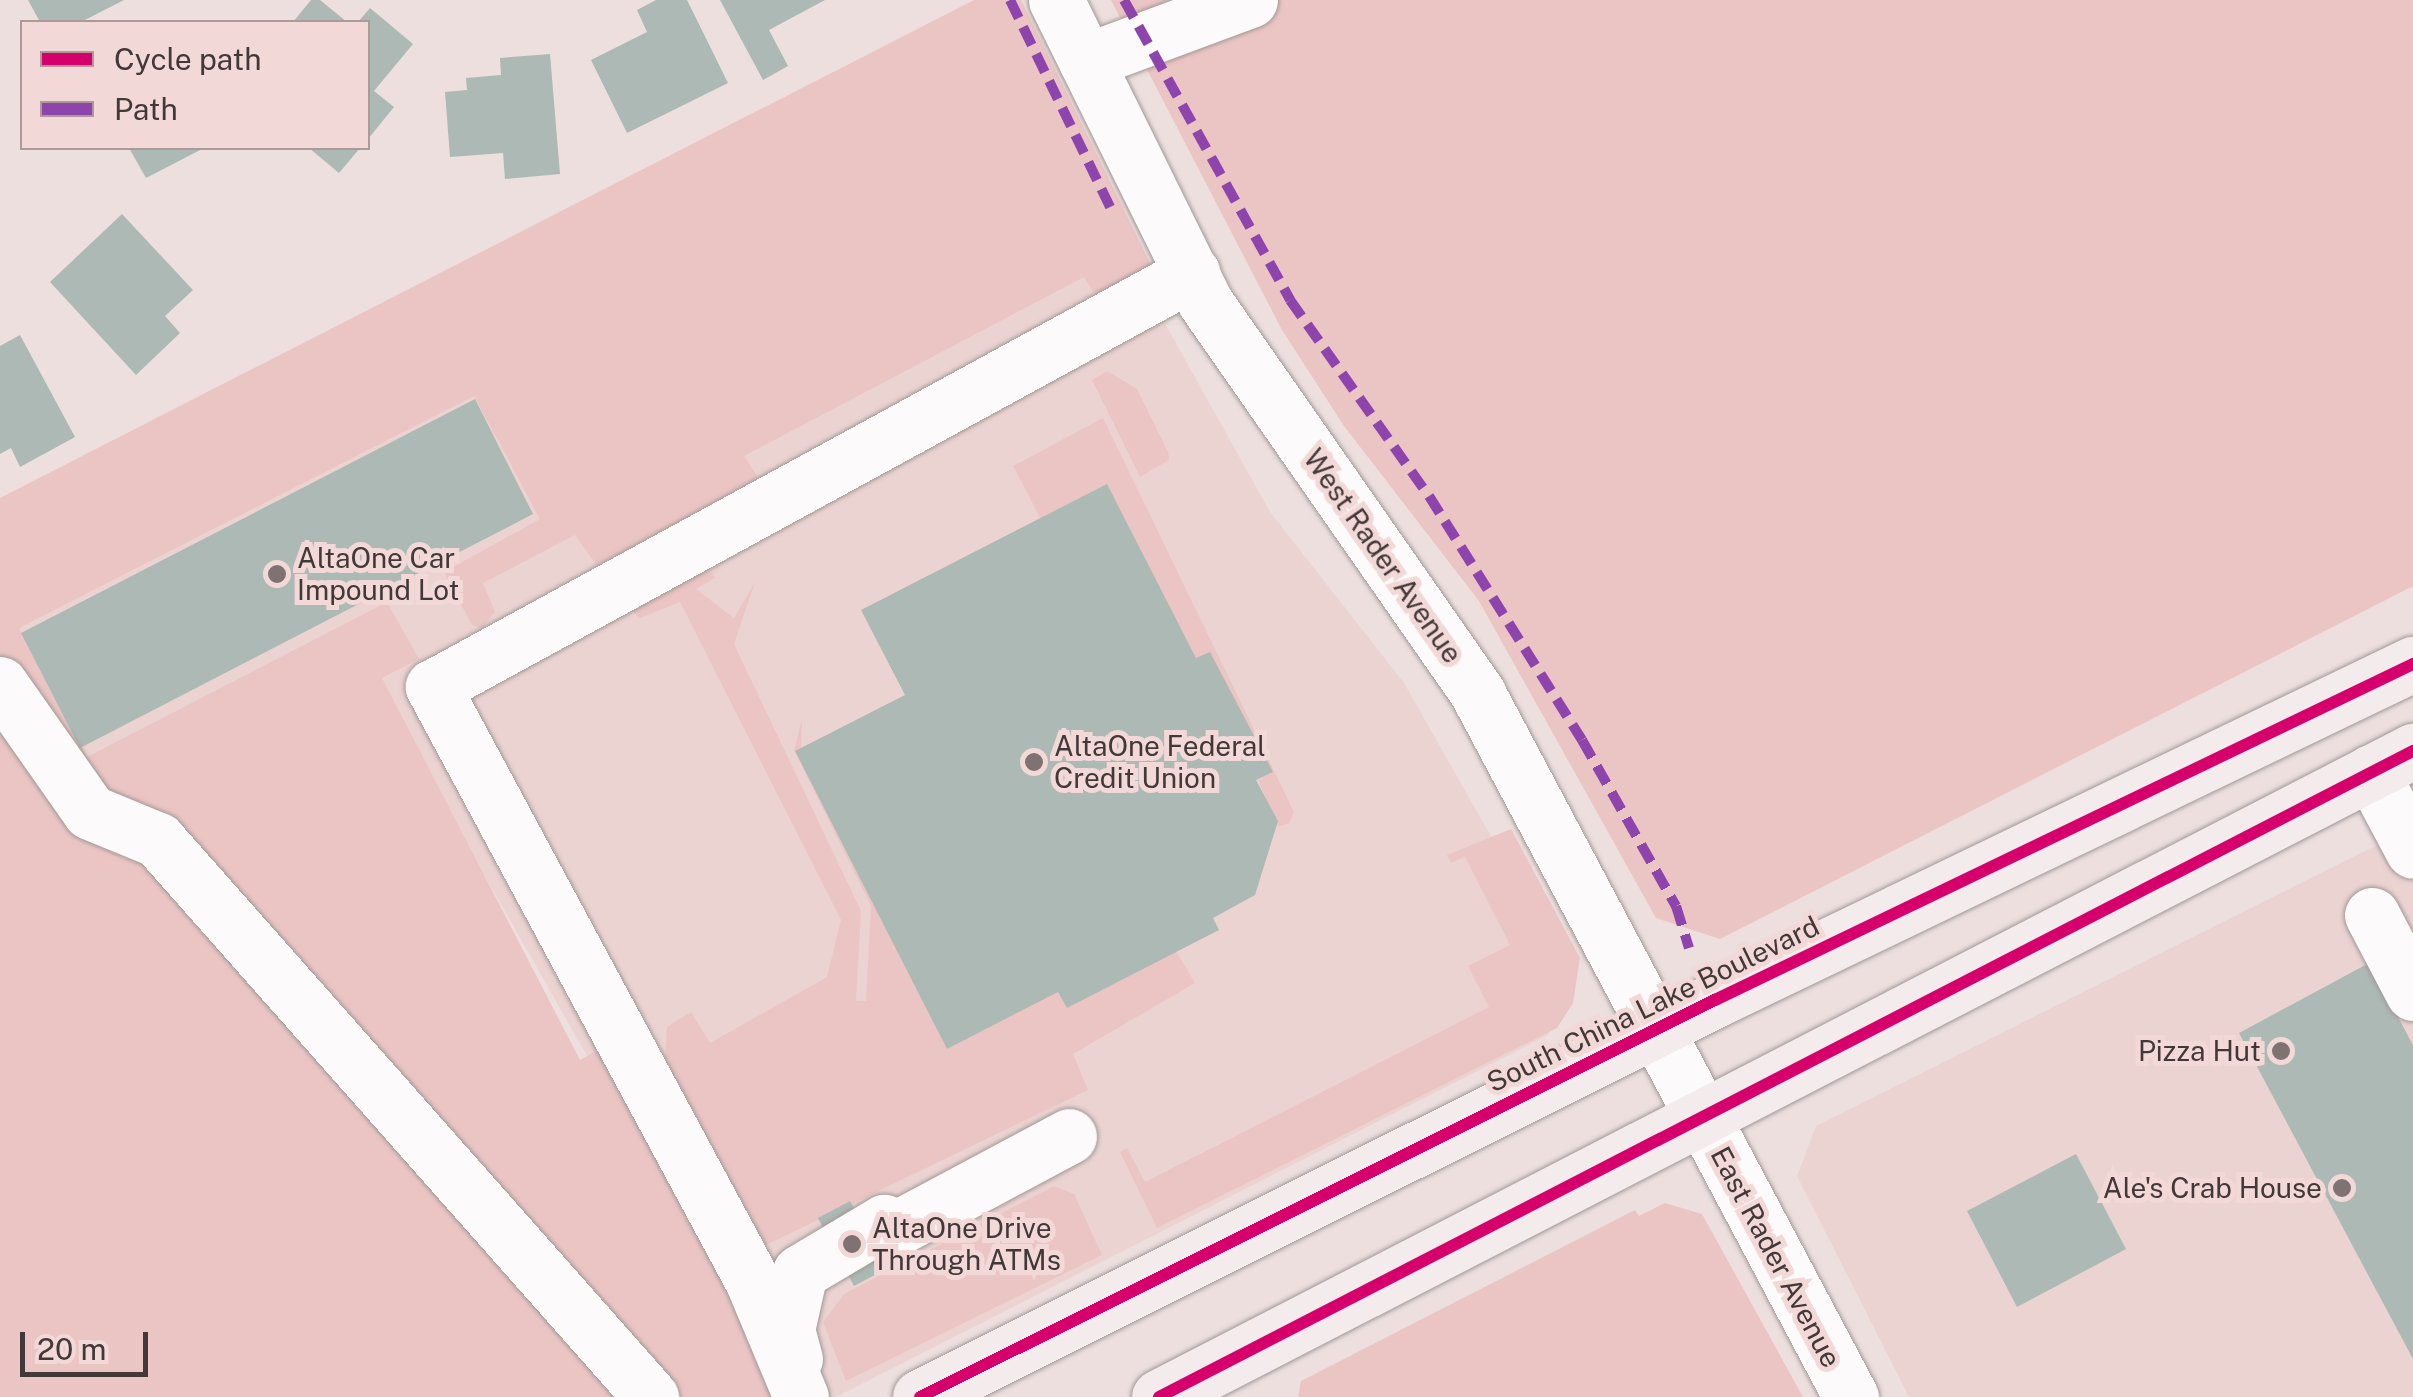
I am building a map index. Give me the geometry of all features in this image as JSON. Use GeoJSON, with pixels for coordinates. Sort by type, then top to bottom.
{"type":"FeatureCollection","features":[{"type":"Feature","properties":{"kind":"main road","name":"South China Lake Boulevard"},"geometry":{"type":"LineString","coordinates":[[920,1397],[1655,1030],[2413,664]]}},
{"type":"Feature","properties":{"kind":"main road"},"geometry":{"type":"LineString","coordinates":[[1159,1397],[2392,762]]}},
{"type":"Feature","properties":{"kind":"main road"},"geometry":{"type":"LineString","coordinates":[[978,1397],[1024,1344]]}},
{"type":"Feature","properties":{"kind":"street","name":"West Rader Avenue"},"geometry":{"type":"LineString","coordinates":[[1056,0],[1192,274],[1478,694],[1702,1118]]}},
{"type":"Feature","properties":{"kind":"street"},"geometry":{"type":"LineString","coordinates":[[1086,60],[1250,0]]}},
{"type":"Feature","properties":{"kind":"street"},"geometry":{"type":"LineString","coordinates":[[803,1384],[434,686],[1192,274]]}},
{"type":"Feature","properties":{"kind":"street"},"geometry":{"type":"LineString","coordinates":[[0,684],[90,812],[158,840],[651,1397]]}},
{"type":"Feature","properties":{"kind":"street"},"geometry":{"type":"LineString","coordinates":[[2392,762],[2413,851]]}},
{"type":"Feature","properties":{"kind":"street"},"geometry":{"type":"LineString","coordinates":[[2372,915],[2413,993]]}},
{"type":"Feature","properties":{"kind":"street","name":"East Rader Avenue"},"geometry":{"type":"LineString","coordinates":[[1702,1118],[1850,1397]]}},
{"type":"Feature","properties":{"kind":"street"},"geometry":{"type":"LineString","coordinates":[[803,1384],[787,1330],[800,1272],[884,1222],[897,1228],[1069,1136]]}},
{"type":"Feature","properties":{"kind":"shaded area"},"geometry":{"type":"Polygon","coordinates":[[[974,0],[1021,0],[1155,273],[1101,304],[1084,277],[744,456],[762,484],[597,566],[575,535],[483,583],[495,612],[482,628],[472,625],[444,572],[540,519],[474,396],[19,628],[87,757],[387,602],[419,659],[382,678],[580,1060],[610,1044],[798,1397],[0,1397],[0,498],[974,0]]]}},
{"type":"Feature","properties":{"kind":"shaded area"},"geometry":{"type":"Polygon","coordinates":[[[1111,0],[2413,0],[2413,586],[1720,939],[1656,918],[1479,601],[1344,426],[1282,330],[1111,0]]]}},
{"type":"Feature","properties":{"kind":"shaded area"},"geometry":{"type":"Polygon","coordinates":[[[987,4],[1270,512],[1404,683],[1572,979],[1548,1035],[836,1397],[761,1389],[612,1100],[391,710],[62,808],[0,691],[0,505],[987,4]]]}},
{"type":"Feature","properties":{"kind":"shaded area"},"geometry":{"type":"Polygon","coordinates":[[[1107,371],[1137,389],[1168,452],[1169,460],[1140,477],[1092,380],[1107,371]]]}},
{"type":"Feature","properties":{"kind":"shaded area"},"geometry":{"type":"Polygon","coordinates":[[[1103,418],[1294,812],[1289,823],[1279,827],[1258,780],[1271,773],[1193,665],[1043,523],[1013,466],[1103,418]]]}},
{"type":"Feature","properties":{"kind":"shaded area"},"geometry":{"type":"Polygon","coordinates":[[[709,568],[715,578],[696,589],[734,618],[755,582],[734,644],[861,911],[856,1001],[866,1001],[871,906],[794,750],[802,719],[801,753],[947,1049],[1058,992],[1067,1008],[1176,951],[1195,983],[1073,1054],[1088,1090],[764,1246],[665,1058],[667,1027],[691,1012],[710,1043],[827,977],[841,920],[680,602],[640,618],[633,611],[709,568]]]}},
{"type":"Feature","properties":{"kind":"shaded area"},"geometry":{"type":"Polygon","coordinates":[[[2413,827],[2413,1397],[1909,1397],[1797,1176],[1816,1126],[2413,827]]]}},
{"type":"Feature","properties":{"kind":"shaded area"},"geometry":{"type":"Polygon","coordinates":[[[1511,829],[1580,958],[1573,1003],[1557,1028],[1157,1228],[1120,1152],[1127,1148],[1145,1182],[1489,1007],[1468,966],[1510,945],[1465,857],[1451,863],[1447,855],[1511,829]]]}},
{"type":"Feature","properties":{"kind":"shaded area"},"geometry":{"type":"Polygon","coordinates":[[[1054,1186],[1074,1194],[1102,1255],[846,1381],[823,1322],[844,1294],[1054,1186]]]}},
{"type":"Feature","properties":{"kind":"shaded area"},"geometry":{"type":"Polygon","coordinates":[[[1665,1203],[1702,1214],[1803,1397],[1298,1397],[1301,1381],[1635,1210],[1639,1216],[1665,1203]]]}},
{"type":"Feature","properties":{"kind":"building"},"geometry":{"type":"Polygon","coordinates":[[[28,0],[124,0],[85,20],[39,20],[28,0]]]}},
{"type":"Feature","properties":{"kind":"building"},"geometry":{"type":"Polygon","coordinates":[[[311,0],[320,0],[345,20],[295,20],[311,0]]]}},
{"type":"Feature","properties":{"kind":"building"},"geometry":{"type":"Polygon","coordinates":[[[656,0],[687,0],[728,83],[627,133],[591,60],[647,32],[637,10],[656,0]]]}},
{"type":"Feature","properties":{"kind":"building"},"geometry":{"type":"Polygon","coordinates":[[[720,0],[825,0],[769,30],[788,66],[763,80],[720,0]]]}},
{"type":"Feature","properties":{"kind":"building"},"geometry":{"type":"Polygon","coordinates":[[[370,8],[413,44],[374,91],[394,107],[370,137],[370,20],[360,20],[370,8]]]}},
{"type":"Feature","properties":{"kind":"building"},"geometry":{"type":"Polygon","coordinates":[[[550,54],[560,174],[505,179],[503,153],[450,157],[445,92],[467,90],[466,78],[501,75],[500,58],[550,54]]]}},
{"type":"Feature","properties":{"kind":"building"},"geometry":{"type":"Polygon","coordinates":[[[130,150],[200,150],[146,178],[130,150]]]}},
{"type":"Feature","properties":{"kind":"building"},"geometry":{"type":"Polygon","coordinates":[[[311,150],[358,150],[339,173],[311,150]]]}},
{"type":"Feature","properties":{"kind":"building"},"geometry":{"type":"Polygon","coordinates":[[[122,214],[193,290],[165,316],[180,333],[136,375],[50,282],[122,214]]]}},
{"type":"Feature","properties":{"kind":"building"},"geometry":{"type":"Polygon","coordinates":[[[20,335],[75,437],[20,467],[11,448],[0,454],[0,346],[20,335]]]}},
{"type":"Feature","properties":{"kind":"building","name":"AltaOne Car Impound Lot"},"geometry":{"type":"Polygon","coordinates":[[[475,399],[533,514],[80,748],[21,633],[475,399]]]}},
{"type":"Feature","properties":{"kind":"building","name":"AltaOne Federal Credit Union"},"geometry":{"type":"Polygon","coordinates":[[[1107,484],[1196,658],[1210,652],[1273,772],[1256,780],[1278,821],[1255,895],[1213,918],[1219,930],[1067,1008],[1058,992],[947,1049],[795,751],[905,695],[861,610],[1107,484]]]}},
{"type":"Feature","properties":{"kind":"building"},"geometry":{"type":"Polygon","coordinates":[[[2369,963],[2413,1045],[2413,1359],[2239,1033],[2369,963]]]}},
{"type":"Feature","properties":{"kind":"building"},"geometry":{"type":"Polygon","coordinates":[[[2076,1154],[2126,1249],[2017,1307],[1967,1211],[2076,1154]]]}},
{"type":"Feature","properties":{"kind":"building","name":"AltaOne Drive Through ATMs"},"geometry":{"type":"Polygon","coordinates":[[[850,1201],[886,1269],[854,1286],[818,1218],[850,1201]]]}},
{"type":"Feature","properties":{"kind":"marked path"},"geometry":{"type":"LineString","coordinates":[[1010,0],[1111,209]]}},
{"type":"Feature","properties":{"kind":"marked path"},"geometry":{"type":"LineString","coordinates":[[1124,0],[1290,300],[1429,496],[1582,740],[1676,906],[1689,948]]}},
{"type":"Feature","properties":{"kind":"cycle path"},"geometry":{"type":"LineString","coordinates":[[920,1397],[1715,1000],[2413,664]]}},
{"type":"Feature","properties":{"kind":"cycle path"},"geometry":{"type":"LineString","coordinates":[[1159,1397],[2413,751]]}},
{"type":"Feature","properties":{"kind":"place","name":"AltaOne Car Impound Lot"},"geometry":{"type":"Point","coordinates":[277,574]}},
{"type":"Feature","properties":{"kind":"place","name":"AltaOne Federal Credit Union"},"geometry":{"type":"Point","coordinates":[1034,762]}},
{"type":"Feature","properties":{"kind":"place","name":"Pizza Hut"},"geometry":{"type":"Point","coordinates":[2281,1051]}},
{"type":"Feature","properties":{"kind":"place","name":"Ale's Crab House"},"geometry":{"type":"Point","coordinates":[2342,1188]}},
{"type":"Feature","properties":{"kind":"place","name":"AltaOne Drive Through ATMs"},"geometry":{"type":"Point","coordinates":[852,1244]}}]}
